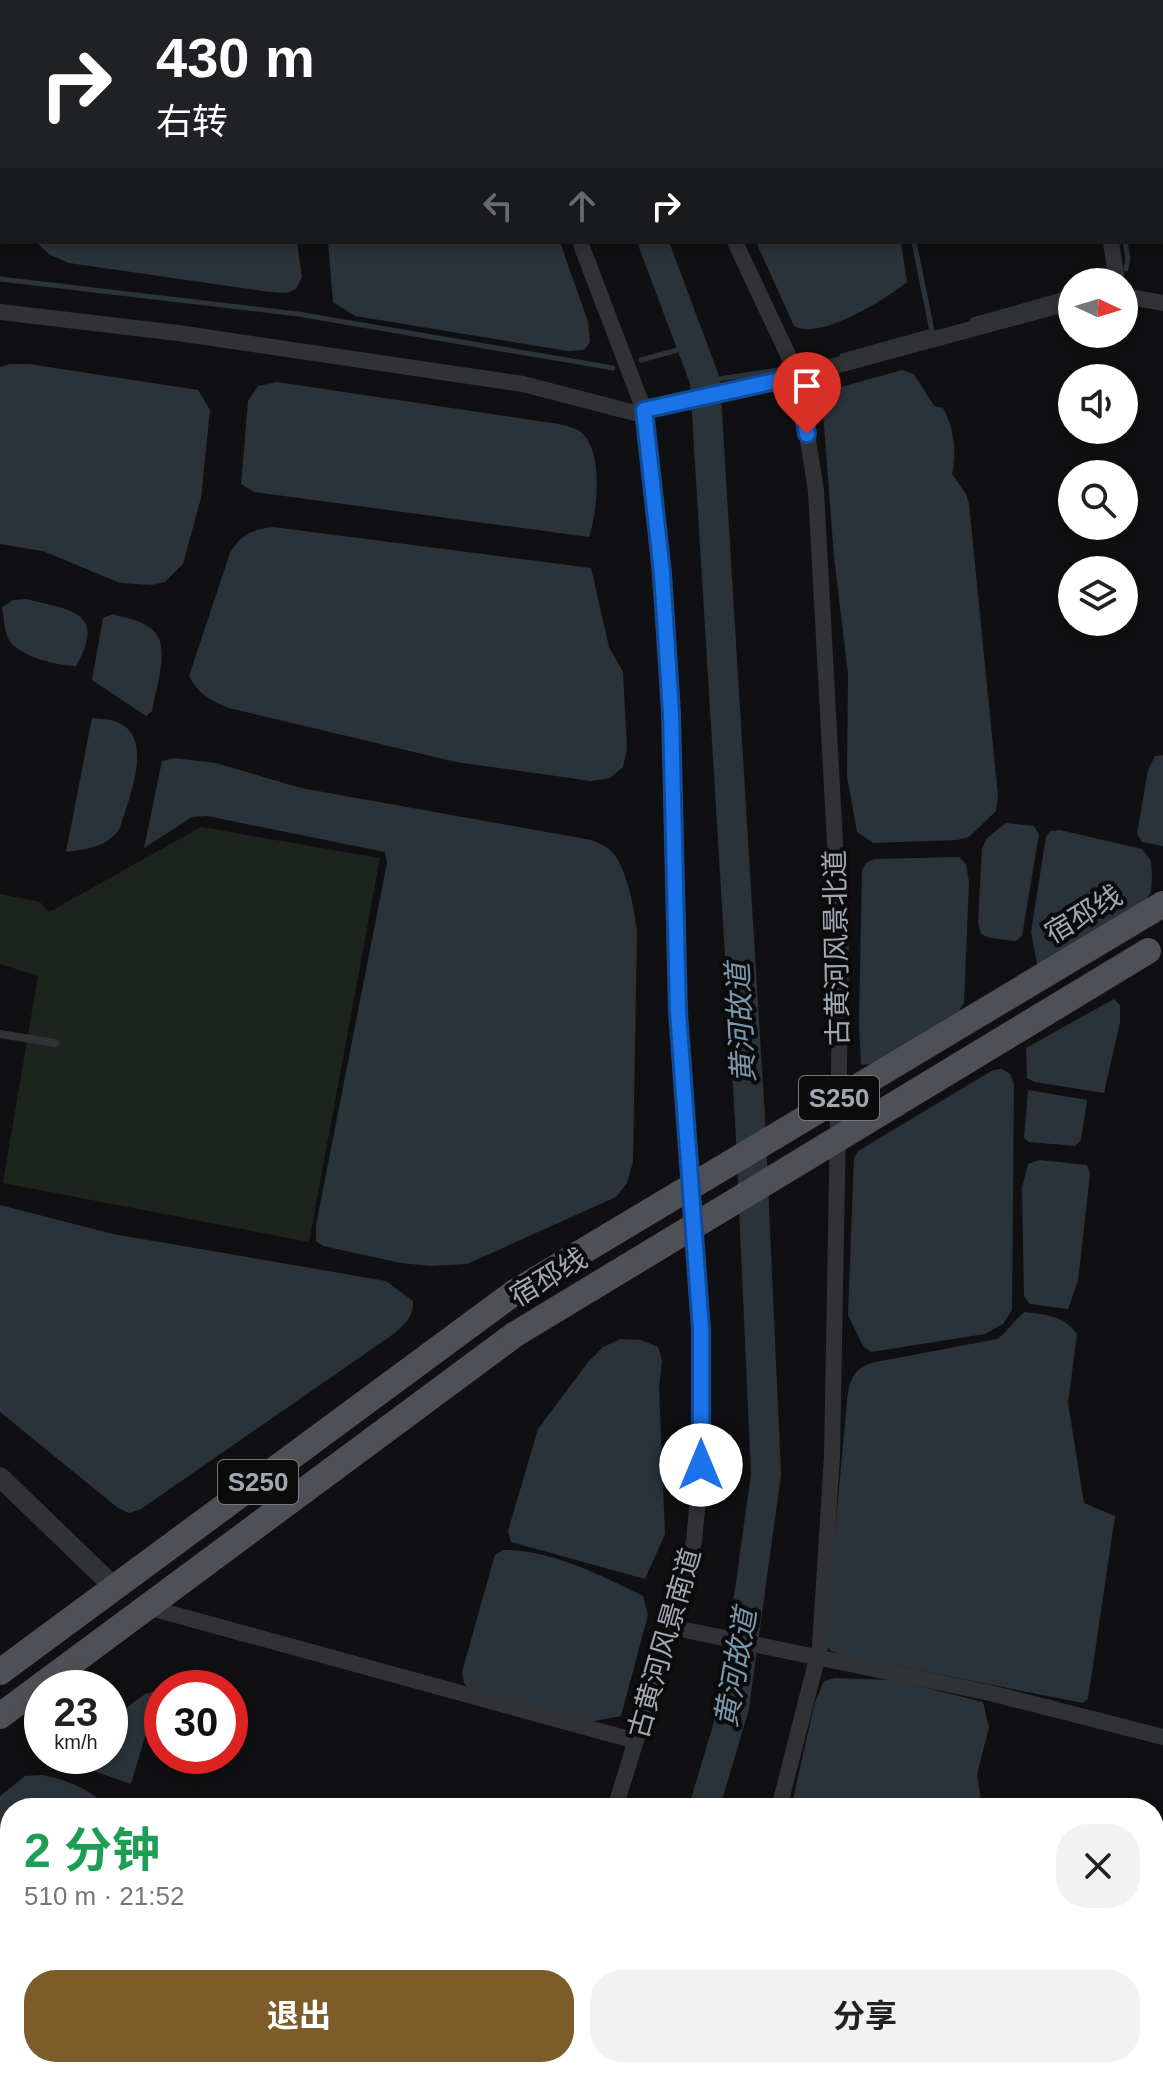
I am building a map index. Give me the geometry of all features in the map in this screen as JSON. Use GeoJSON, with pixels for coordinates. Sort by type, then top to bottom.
{"type":"FeatureCollection","features":[{"type":"Feature","properties":{"kind":"main road","name":"宿邳线"},"geometry":{"type":"LineString","coordinates":[[0,1672],[515,1292],[1163,904]]}},
{"type":"Feature","properties":{"kind":"main road","name":"宿邳线"},"geometry":{"type":"LineString","coordinates":[[0,1716],[514,1335],[1155,947]]}},
{"type":"Feature","properties":{"kind":"street","name":"古黄河风景南道"},"geometry":{"type":"LineString","coordinates":[[581,244],[650,408],[671,713],[678,1012],[701,1330],[701,1465],[695,1527],[677,1628],[618,1798]]}},
{"type":"Feature","properties":{"kind":"street","name":"古黄河风景北道"},"geometry":{"type":"LineString","coordinates":[[736,244],[798,376],[816,491],[841,954],[832,1456],[810,1656],[781,1798]]}},
{"type":"Feature","properties":{"kind":"street"},"geometry":{"type":"LineString","coordinates":[[1111,244],[1115,268]]}},
{"type":"Feature","properties":{"kind":"street"},"geometry":{"type":"LineString","coordinates":[[1138,299],[1163,303]]}},
{"type":"Feature","properties":{"kind":"street"},"geometry":{"type":"LineString","coordinates":[[0,312],[178,333],[508,381],[635,413],[764,385],[1058,306]]}},
{"type":"Feature","properties":{"kind":"street"},"geometry":{"type":"LineString","coordinates":[[0,1477],[115,1588]]}},
{"type":"Feature","properties":{"kind":"street"},"geometry":{"type":"LineString","coordinates":[[147,1607],[636,1741]]}},
{"type":"Feature","properties":{"kind":"street"},"geometry":{"type":"LineString","coordinates":[[677,1628],[990,1693],[1163,1737]]}},
{"type":"Feature","properties":{"kind":"lane"},"geometry":{"type":"LineString","coordinates":[[0,1034],[55,1043]]}},
{"type":"Feature","properties":{"kind":"shaded area"},"geometry":{"type":"Polygon","coordinates":[[[38,244],[297,244],[302,277],[296,289],[287,293],[270,292],[69,263],[50,255],[38,244]]]}},
{"type":"Feature","properties":{"kind":"shaded area"},"geometry":{"type":"Polygon","coordinates":[[[328,244],[561,244],[588,322],[590,342],[584,350],[568,351],[355,316],[333,302],[328,244]]]}},
{"type":"Feature","properties":{"kind":"shaded area"},"geometry":{"type":"Polygon","coordinates":[[[757,244],[901,244],[907,282],[884,299],[835,323],[819,328],[794,326],[757,244]]]}},
{"type":"Feature","properties":{"kind":"shaded area"},"geometry":{"type":"Polygon","coordinates":[[[29,364],[198,390],[210,410],[201,498],[183,564],[165,582],[151,585],[120,583],[43,551],[0,544],[0,367],[29,364]]]}},
{"type":"Feature","properties":{"kind":"shaded area"},"geometry":{"type":"Polygon","coordinates":[[[902,370],[914,374],[934,406],[943,408],[947,415],[954,441],[952,474],[969,504],[998,796],[996,811],[969,837],[873,843],[857,832],[847,776],[848,674],[834,557],[822,400],[830,390],[902,370]]]}},
{"type":"Feature","properties":{"kind":"shaded area"},"geometry":{"type":"Polygon","coordinates":[[[277,382],[559,424],[577,430],[589,442],[596,468],[596,499],[589,537],[254,492],[241,484],[248,401],[258,386],[277,382]]]}},
{"type":"Feature","properties":{"kind":"shaded area"},"geometry":{"type":"Polygon","coordinates":[[[273,527],[591,568],[609,647],[623,672],[627,749],[623,767],[610,778],[591,781],[456,762],[216,703],[197,688],[189,676],[230,553],[247,534],[273,527]]]}},
{"type":"Feature","properties":{"kind":"shaded area"},"geometry":{"type":"Polygon","coordinates":[[[26,599],[69,610],[85,623],[88,633],[76,666],[29,655],[9,640],[2,607],[13,600],[26,599]]]}},
{"type":"Feature","properties":{"kind":"shaded area"},"geometry":{"type":"Polygon","coordinates":[[[113,614],[145,625],[159,638],[160,670],[152,711],[146,716],[92,680],[103,618],[113,614]]]}},
{"type":"Feature","properties":{"kind":"shaded area"},"geometry":{"type":"Polygon","coordinates":[[[92,718],[114,721],[129,730],[137,755],[133,786],[120,828],[115,834],[96,846],[66,852],[92,718]]]}},
{"type":"Feature","properties":{"kind":"shaded area"},"geometry":{"type":"Polygon","coordinates":[[[1163,755],[1163,846],[1142,842],[1137,834],[1148,770],[1155,756],[1163,755]]]}},
{"type":"Feature","properties":{"kind":"shaded area"},"geometry":{"type":"Polygon","coordinates":[[[174,758],[216,763],[301,788],[591,840],[608,848],[625,875],[637,931],[633,1162],[627,1183],[616,1197],[467,1264],[431,1266],[401,1263],[323,1246],[316,1241],[316,1225],[387,863],[385,852],[207,816],[192,817],[144,848],[162,761],[174,758]]]}},
{"type":"Feature","properties":{"kind":"shaded area"},"geometry":{"type":"Polygon","coordinates":[[[1006,823],[1034,826],[1039,834],[1022,936],[1016,941],[981,934],[978,923],[982,848],[987,838],[1006,823]]]}},
{"type":"Feature","properties":{"kind":"shaded area"},"geometry":{"type":"Polygon","coordinates":[[[201,827],[380,858],[309,1242],[3,1183],[38,976],[0,964],[0,894],[40,902],[49,912],[201,827]]]}},
{"type":"Feature","properties":{"kind":"shaded area"},"geometry":{"type":"Polygon","coordinates":[[[1060,830],[1142,849],[1151,861],[1151,892],[1143,905],[1046,963],[1037,964],[1031,932],[1046,837],[1050,831],[1060,830]]]}},
{"type":"Feature","properties":{"kind":"shaded area"},"geometry":{"type":"Polygon","coordinates":[[[959,857],[966,864],[969,882],[964,1003],[959,1011],[871,1064],[861,1065],[862,870],[866,863],[874,859],[959,857]]]}},
{"type":"Feature","properties":{"kind":"shaded area"},"geometry":{"type":"Polygon","coordinates":[[[1114,999],[1120,1005],[1120,1022],[1104,1093],[1027,1078],[1026,1048],[1114,999]]]}},
{"type":"Feature","properties":{"kind":"shaded area"},"geometry":{"type":"Polygon","coordinates":[[[1002,1069],[1010,1074],[1014,1084],[1012,1310],[1003,1324],[985,1334],[871,1352],[863,1346],[848,1315],[854,1158],[858,1151],[993,1070],[1002,1069]]]}},
{"type":"Feature","properties":{"kind":"shaded area"},"geometry":{"type":"Polygon","coordinates":[[[1028,1090],[1087,1100],[1081,1140],[1075,1146],[1029,1142],[1024,1138],[1028,1090]]]}},
{"type":"Feature","properties":{"kind":"shaded area"},"geometry":{"type":"Polygon","coordinates":[[[1039,1160],[1087,1165],[1090,1174],[1078,1281],[1068,1309],[1030,1304],[1024,1296],[1022,1188],[1028,1164],[1039,1160]]]}},
{"type":"Feature","properties":{"kind":"shaded area"},"geometry":{"type":"Polygon","coordinates":[[[0,1205],[113,1234],[386,1281],[413,1301],[412,1311],[392,1335],[141,1509],[129,1513],[118,1508],[0,1412],[0,1205]]]}},
{"type":"Feature","properties":{"kind":"shaded area"},"geometry":{"type":"Polygon","coordinates":[[[1025,1312],[1060,1319],[1077,1334],[1068,1403],[1084,1503],[1115,1516],[1088,1699],[1083,1703],[842,1655],[831,1651],[825,1644],[847,1400],[854,1375],[876,1362],[997,1339],[1025,1312]]]}},
{"type":"Feature","properties":{"kind":"shaded area"},"geometry":{"type":"Polygon","coordinates":[[[621,1339],[641,1340],[658,1347],[662,1361],[659,1388],[665,1534],[645,1579],[511,1542],[508,1531],[538,1429],[589,1361],[603,1347],[621,1339]]]}},
{"type":"Feature","properties":{"kind":"shaded area"},"geometry":{"type":"Polygon","coordinates":[[[503,1550],[557,1559],[643,1596],[648,1615],[621,1716],[589,1722],[469,1689],[464,1683],[462,1672],[492,1565],[495,1555],[503,1550]]]}},
{"type":"Feature","properties":{"kind":"shaded area"},"geometry":{"type":"Polygon","coordinates":[[[835,1678],[894,1680],[983,1702],[989,1727],[977,1774],[981,1798],[793,1798],[815,1702],[824,1681],[835,1678]]]}},
{"type":"Feature","properties":{"kind":"shaded area"},"geometry":{"type":"Polygon","coordinates":[[[144,1695],[144,1740],[131,1784],[102,1774],[128,1774],[128,1707],[144,1695]]]}},
{"type":"Feature","properties":{"kind":"shaded area"},"geometry":{"type":"Polygon","coordinates":[[[42,1775],[68,1782],[96,1798],[0,1798],[25,1776],[42,1775]]]}},
{"type":"Feature","properties":{"kind":"waterway","name":"黄河故道"},"geometry":{"type":"LineString","coordinates":[[654,244],[705,381],[750,1119],[766,1474],[734,1707],[707,1798]]}},
{"type":"Feature","properties":{"kind":"waterway"},"geometry":{"type":"LineString","coordinates":[[914,244],[932,331]]}},
{"type":"Feature","properties":{"kind":"waterway"},"geometry":{"type":"LineString","coordinates":[[1125,244],[1126,268]]}},
{"type":"Feature","properties":{"kind":"waterway"},"geometry":{"type":"LineString","coordinates":[[0,279],[298,314],[613,368]]}},
{"type":"Feature","properties":{"kind":"waterway"},"geometry":{"type":"LineString","coordinates":[[973,320],[1058,296]]}},
{"type":"Feature","properties":{"kind":"waterway"},"geometry":{"type":"LineString","coordinates":[[842,356],[932,331]]}},
{"type":"Feature","properties":{"kind":"waterway"},"geometry":{"type":"LineString","coordinates":[[641,360],[692,346]]}},
{"type":"Feature","properties":{"kind":"waterway"},"geometry":{"type":"LineString","coordinates":[[809,364],[828,360]]}},
{"type":"Feature","properties":{"kind":"waterway"},"geometry":{"type":"LineString","coordinates":[[705,381],[779,370]]}},
{"type":"Feature","properties":{"kind":"route"},"geometry":{"type":"LineString","coordinates":[[701,1465],[701,1330],[678,1012],[671,713],[662,573],[644,410],[798,376],[807,434]]}}]}
